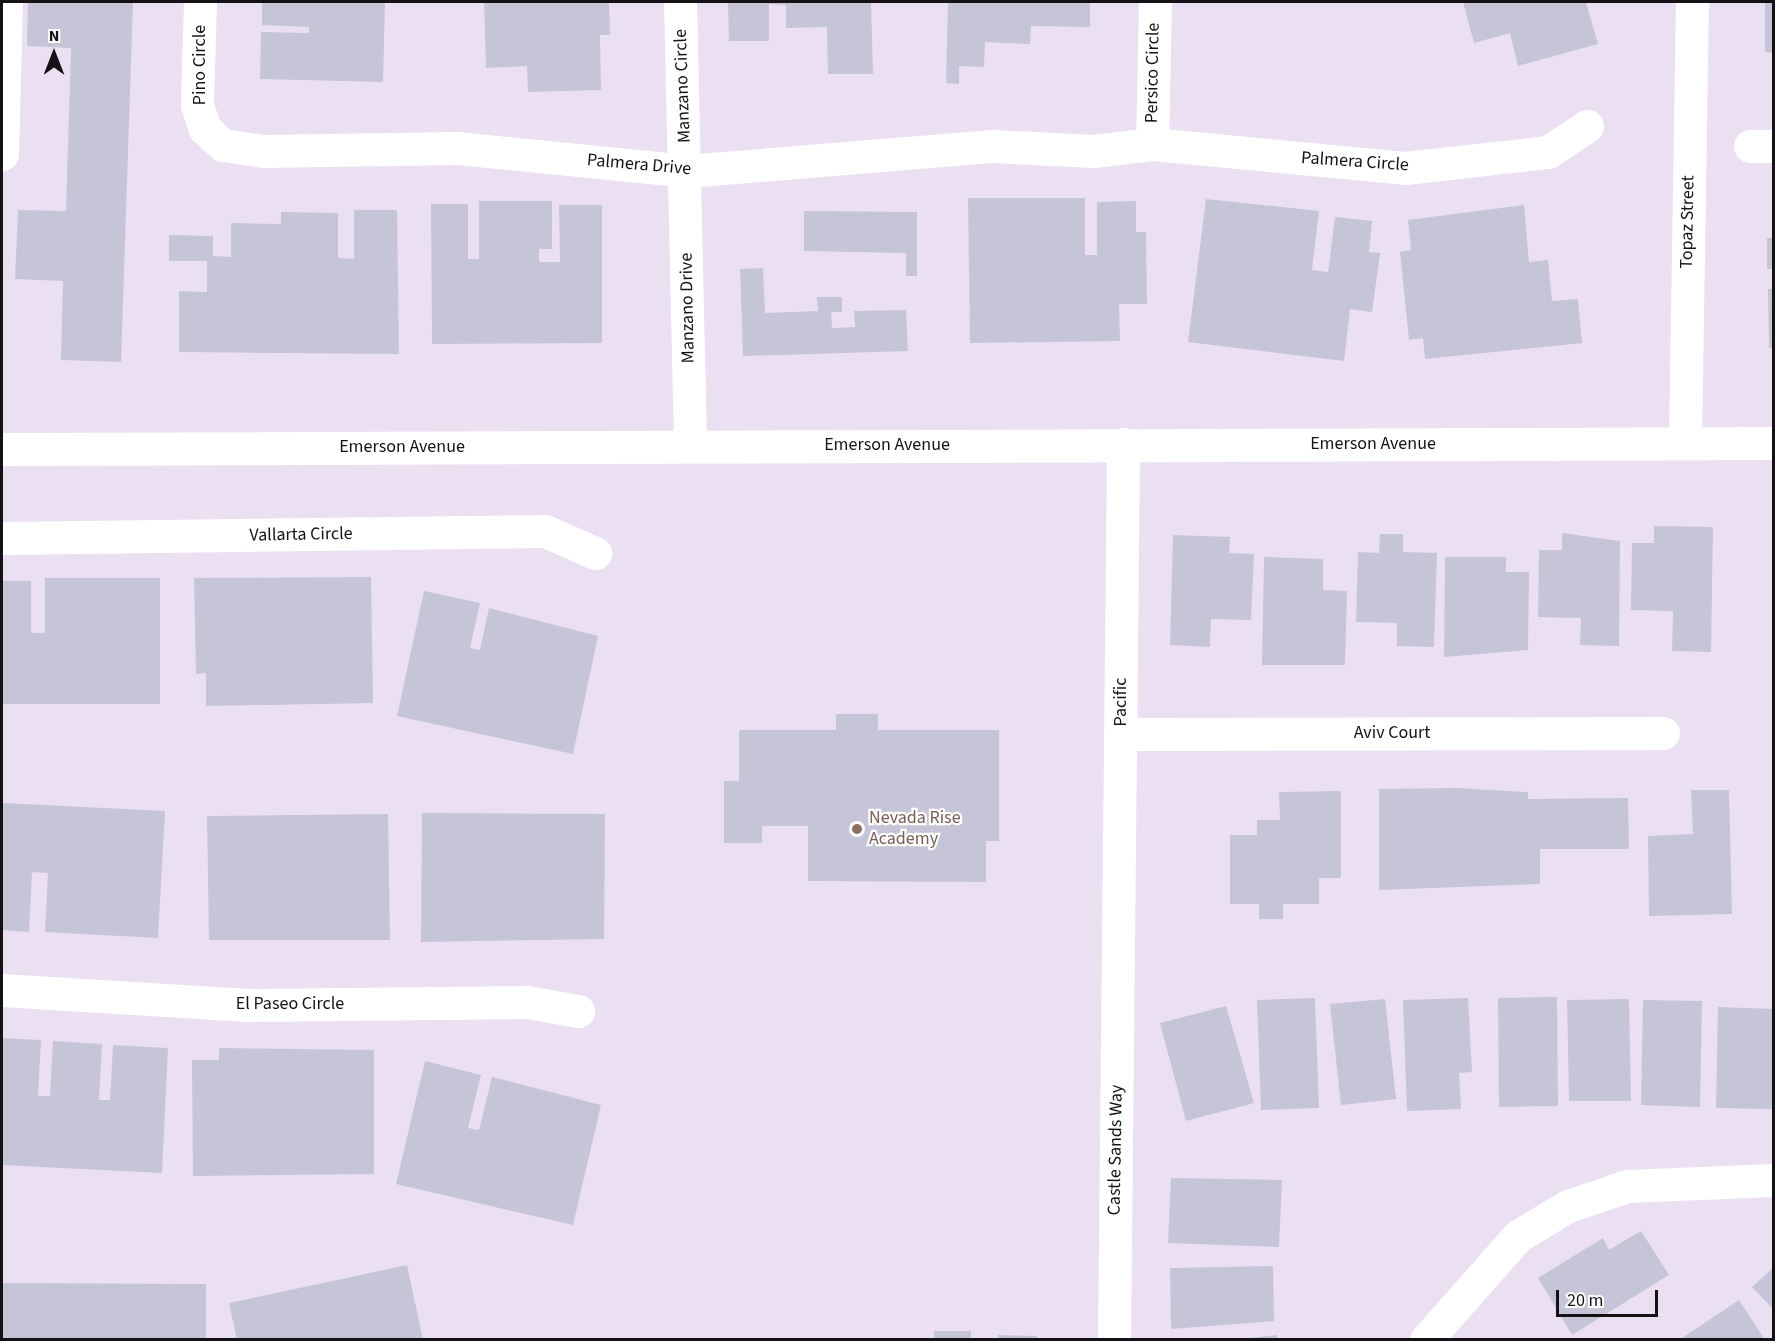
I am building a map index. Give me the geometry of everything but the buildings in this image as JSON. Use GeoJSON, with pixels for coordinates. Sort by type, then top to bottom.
{"type":"FeatureCollection","features":[{"type":"Feature","properties":{"kind":"street"},"geometry":{"type":"LineString","coordinates":[[2,154],[6,2]]}},
{"type":"Feature","properties":{"kind":"street","name":"Pino Circle"},"geometry":{"type":"LineString","coordinates":[[200,2],[197,105],[205,129]]}},
{"type":"Feature","properties":{"kind":"street","name":"Manzano Circle"},"geometry":{"type":"LineString","coordinates":[[680,2],[687,171]]}},
{"type":"Feature","properties":{"kind":"street","name":"Persico Circle"},"geometry":{"type":"LineString","coordinates":[[1152,144],[1155,2]]}},
{"type":"Feature","properties":{"kind":"street","name":"Topaz Street"},"geometry":{"type":"LineString","coordinates":[[1685,443],[1692,2]]}},
{"type":"Feature","properties":{"kind":"street","name":"Palmera Circle"},"geometry":{"type":"LineString","coordinates":[[1152,144],[1405,168],[1548,152],[1587,126]]}},
{"type":"Feature","properties":{"kind":"street","name":"Palmera Drive"},"geometry":{"type":"LineString","coordinates":[[205,129],[223,145],[263,151],[457,148],[687,171],[993,146],[1093,151],[1152,144]]}},
{"type":"Feature","properties":{"kind":"street","name":"Manzano Drive"},"geometry":{"type":"LineString","coordinates":[[687,171],[690,445]]}},
{"type":"Feature","properties":{"kind":"street","name":"Emerson Avenue"},"geometry":{"type":"LineString","coordinates":[[2,448],[1773,443]]}},
{"type":"Feature","properties":{"kind":"street","name":"Pacific"},"geometry":{"type":"LineString","coordinates":[[1118,960],[1123,444]]}},
{"type":"Feature","properties":{"kind":"street","name":"Vallarta Circle"},"geometry":{"type":"LineString","coordinates":[[2,538],[545,531],[595,554]]}},
{"type":"Feature","properties":{"kind":"street","name":"Aviv Court"},"geometry":{"type":"LineString","coordinates":[[1120,734],[1663,732]]}},
{"type":"Feature","properties":{"kind":"street","name":"Castle Sands Way"},"geometry":{"type":"LineString","coordinates":[[1114,1340],[1118,960]]}},
{"type":"Feature","properties":{"kind":"street","name":"El Paseo Circle"},"geometry":{"type":"LineString","coordinates":[[2,990],[244,1005],[526,1002],[578,1011]]}},
{"type":"Feature","properties":{"kind":"street"},"geometry":{"type":"LineString","coordinates":[[1426,1340],[1518,1236],[1568,1206],[1627,1186],[1773,1180]]}},
{"type":"Feature","properties":{"kind":"place","name":"Nevada Rise Academy"},"geometry":{"type":"Point","coordinates":[857,829]}}]}
